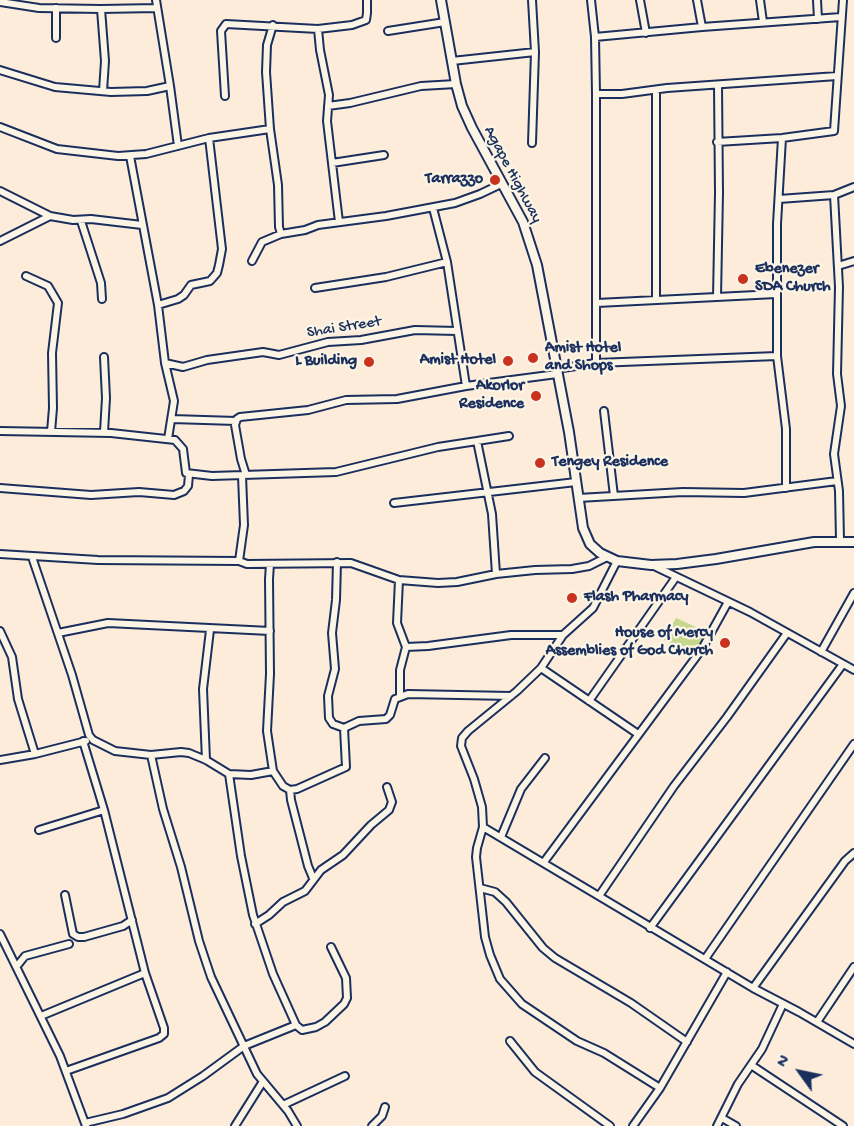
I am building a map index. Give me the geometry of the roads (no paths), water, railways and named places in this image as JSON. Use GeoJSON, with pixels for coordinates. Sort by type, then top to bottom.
{"type":"FeatureCollection","features":[{"type":"Feature","properties":{"kind":"street"},"geometry":{"type":"LineString","coordinates":[[156,0],[178,146]]}},
{"type":"Feature","properties":{"kind":"street"},"geometry":{"type":"LineString","coordinates":[[225,96],[222,31],[226,24],[318,29],[352,25],[366,20],[367,0]]}},
{"type":"Feature","properties":{"kind":"street","name":"Agape Highway"},"geometry":{"type":"LineString","coordinates":[[441,0],[456,84],[466,115],[501,184],[515,206],[530,241],[541,282],[586,537],[594,549],[617,561],[651,565],[693,562],[814,542],[840,540],[854,542]]}},
{"type":"Feature","properties":{"kind":"street"},"geometry":{"type":"LineString","coordinates":[[532,0],[535,52],[532,143]]}},
{"type":"Feature","properties":{"kind":"street"},"geometry":{"type":"LineString","coordinates":[[591,0],[595,37],[596,94],[596,363]]}},
{"type":"Feature","properties":{"kind":"street"},"geometry":{"type":"LineString","coordinates":[[640,0],[646,33]]}},
{"type":"Feature","properties":{"kind":"street"},"geometry":{"type":"LineString","coordinates":[[697,0],[702,27]]}},
{"type":"Feature","properties":{"kind":"street"},"geometry":{"type":"LineString","coordinates":[[760,0],[763,22]]}},
{"type":"Feature","properties":{"kind":"street"},"geometry":{"type":"LineString","coordinates":[[817,0],[818,19]]}},
{"type":"Feature","properties":{"kind":"street"},"geometry":{"type":"LineString","coordinates":[[717,142],[782,138],[834,131],[843,0]]}},
{"type":"Feature","properties":{"kind":"street"},"geometry":{"type":"LineString","coordinates":[[0,2],[56,8],[156,8]]}},
{"type":"Feature","properties":{"kind":"street"},"geometry":{"type":"LineString","coordinates":[[56,8],[56,38]]}},
{"type":"Feature","properties":{"kind":"street"},"geometry":{"type":"LineString","coordinates":[[101,9],[105,61],[103,91]]}},
{"type":"Feature","properties":{"kind":"street"},"geometry":{"type":"LineString","coordinates":[[595,37],[841,17]]}},
{"type":"Feature","properties":{"kind":"street"},"geometry":{"type":"LineString","coordinates":[[388,31],[445,22]]}},
{"type":"Feature","properties":{"kind":"street"},"geometry":{"type":"LineString","coordinates":[[273,25],[268,37],[266,54],[270,129],[278,185],[278,221],[281,234]]}},
{"type":"Feature","properties":{"kind":"street"},"geometry":{"type":"LineString","coordinates":[[318,29],[339,222]]}},
{"type":"Feature","properties":{"kind":"street"},"geometry":{"type":"LineString","coordinates":[[452,61],[535,52]]}},
{"type":"Feature","properties":{"kind":"street"},"geometry":{"type":"LineString","coordinates":[[0,70],[55,87],[103,91],[147,91],[170,86]]}},
{"type":"Feature","properties":{"kind":"street"},"geometry":{"type":"LineString","coordinates":[[596,94],[622,94],[837,76]]}},
{"type":"Feature","properties":{"kind":"street"},"geometry":{"type":"LineString","coordinates":[[328,106],[421,87],[456,84]]}},
{"type":"Feature","properties":{"kind":"street"},"geometry":{"type":"LineString","coordinates":[[717,297],[718,85]]}},
{"type":"Feature","properties":{"kind":"street"},"geometry":{"type":"LineString","coordinates":[[656,90],[656,299]]}},
{"type":"Feature","properties":{"kind":"street"},"geometry":{"type":"LineString","coordinates":[[0,127],[57,149],[130,156],[209,138],[270,129]]}},
{"type":"Feature","properties":{"kind":"street"},"geometry":{"type":"LineString","coordinates":[[158,305],[178,299],[191,285],[210,281],[217,273],[222,249],[209,138]]}},
{"type":"Feature","properties":{"kind":"street"},"geometry":{"type":"LineString","coordinates":[[782,138],[776,294],[777,356],[786,429],[786,488]]}},
{"type":"Feature","properties":{"kind":"street"},"geometry":{"type":"LineString","coordinates":[[332,163],[384,155]]}},
{"type":"Feature","properties":{"kind":"street"},"geometry":{"type":"LineString","coordinates":[[130,156],[158,305],[165,363],[174,402],[168,439]]}},
{"type":"Feature","properties":{"kind":"street"},"geometry":{"type":"LineString","coordinates":[[252,261],[262,242],[281,234],[339,222],[432,208],[467,200],[501,184]]}},
{"type":"Feature","properties":{"kind":"street"},"geometry":{"type":"LineString","coordinates":[[779,199],[834,195],[854,187]]}},
{"type":"Feature","properties":{"kind":"street"},"geometry":{"type":"LineString","coordinates":[[0,191],[50,216],[81,221],[91,219],[142,225]]}},
{"type":"Feature","properties":{"kind":"street"},"geometry":{"type":"LineString","coordinates":[[834,195],[838,266],[837,374],[840,406],[834,454],[839,491],[840,540]]}},
{"type":"Feature","properties":{"kind":"street"},"geometry":{"type":"LineString","coordinates":[[432,208],[447,262],[466,386]]}},
{"type":"Feature","properties":{"kind":"street"},"geometry":{"type":"LineString","coordinates":[[0,241],[50,216]]}},
{"type":"Feature","properties":{"kind":"street"},"geometry":{"type":"LineString","coordinates":[[81,221],[100,283],[102,299]]}},
{"type":"Feature","properties":{"kind":"street"},"geometry":{"type":"LineString","coordinates":[[838,266],[854,261]]}},
{"type":"Feature","properties":{"kind":"street"},"geometry":{"type":"LineString","coordinates":[[315,288],[386,277],[447,262]]}},
{"type":"Feature","properties":{"kind":"street"},"geometry":{"type":"LineString","coordinates":[[26,276],[48,286],[58,303],[52,352],[51,432]]}},
{"type":"Feature","properties":{"kind":"street"},"geometry":{"type":"LineString","coordinates":[[597,303],[776,294]]}},
{"type":"Feature","properties":{"kind":"street","name":"Shai Street"},"geometry":{"type":"LineString","coordinates":[[165,363],[183,367],[207,360],[263,352],[279,355],[327,342],[361,340],[415,330],[457,331]]}},
{"type":"Feature","properties":{"kind":"street"},"geometry":{"type":"LineString","coordinates":[[172,418],[236,421],[240,417],[308,410],[346,400],[397,399],[466,386],[527,380],[556,371],[596,363],[777,356]]}},
{"type":"Feature","properties":{"kind":"street"},"geometry":{"type":"LineString","coordinates":[[104,357],[105,432]]}},
{"type":"Feature","properties":{"kind":"street"},"geometry":{"type":"LineString","coordinates":[[604,411],[614,496]]}},
{"type":"Feature","properties":{"kind":"street"},"geometry":{"type":"LineString","coordinates":[[236,421],[244,476],[244,525],[239,561]]}},
{"type":"Feature","properties":{"kind":"street"},"geometry":{"type":"LineString","coordinates":[[0,432],[105,432],[150,439],[175,440],[182,446],[185,472],[189,475],[244,476],[336,472],[438,447],[509,436]]}},
{"type":"Feature","properties":{"kind":"street"},"geometry":{"type":"LineString","coordinates":[[477,441],[492,514],[496,574]]}},
{"type":"Feature","properties":{"kind":"street"},"geometry":{"type":"LineString","coordinates":[[0,488],[85,495],[139,492],[174,495],[184,491],[188,486],[189,475]]}},
{"type":"Feature","properties":{"kind":"street"},"geometry":{"type":"LineString","coordinates":[[578,498],[683,492],[744,493],[837,481]]}},
{"type":"Feature","properties":{"kind":"street"},"geometry":{"type":"LineString","coordinates":[[394,502],[576,482]]}},
{"type":"Feature","properties":{"kind":"street"},"geometry":{"type":"LineString","coordinates":[[0,554],[33,557],[239,561],[247,564],[337,562],[351,563],[399,580],[438,583],[457,582],[496,574],[572,569],[589,566],[607,557]]}},
{"type":"Feature","properties":{"kind":"street"},"geometry":{"type":"LineString","coordinates":[[33,557],[89,735],[93,740],[115,751],[151,755],[181,752],[206,760],[229,774],[251,775],[273,771]]}},
{"type":"Feature","properties":{"kind":"street"},"geometry":{"type":"LineString","coordinates":[[617,561],[593,608],[563,634],[541,668],[468,731],[461,741],[482,807],[483,827],[477,848],[480,888],[488,946],[500,980],[522,1004],[577,1041],[604,1053],[660,1088]]}},
{"type":"Feature","properties":{"kind":"street"},"geometry":{"type":"LineString","coordinates":[[337,562],[332,633],[335,669],[328,696],[329,718],[333,724],[344,728],[359,721],[386,719],[390,715],[395,699],[400,696],[414,694],[511,696]]}},
{"type":"Feature","properties":{"kind":"street"},"geometry":{"type":"LineString","coordinates":[[270,564],[267,731],[273,771],[280,784],[290,790],[308,785],[346,767],[344,728]]}},
{"type":"Feature","properties":{"kind":"street"},"geometry":{"type":"LineString","coordinates":[[651,565],[766,620],[854,670]]}},
{"type":"Feature","properties":{"kind":"street"},"geometry":{"type":"LineString","coordinates":[[589,701],[676,577]]}},
{"type":"Feature","properties":{"kind":"street"},"geometry":{"type":"LineString","coordinates":[[399,580],[397,623],[406,647],[400,670],[400,696]]}},
{"type":"Feature","properties":{"kind":"street"},"geometry":{"type":"LineString","coordinates":[[821,652],[852,602],[854,593]]}},
{"type":"Feature","properties":{"kind":"street"},"geometry":{"type":"LineString","coordinates":[[544,862],[702,649],[728,602]]}},
{"type":"Feature","properties":{"kind":"street"},"geometry":{"type":"LineString","coordinates":[[58,633],[108,622],[270,632]]}},
{"type":"Feature","properties":{"kind":"street"},"geometry":{"type":"LineString","coordinates":[[206,760],[202,689],[210,630]]}},
{"type":"Feature","properties":{"kind":"street"},"geometry":{"type":"LineString","coordinates":[[0,631],[12,657],[18,699],[35,754]]}},
{"type":"Feature","properties":{"kind":"street"},"geometry":{"type":"LineString","coordinates":[[599,896],[674,786],[787,633]]}},
{"type":"Feature","properties":{"kind":"street"},"geometry":{"type":"LineString","coordinates":[[406,647],[511,635],[563,634]]}},
{"type":"Feature","properties":{"kind":"street"},"geometry":{"type":"LineString","coordinates":[[650,928],[843,664]]}},
{"type":"Feature","properties":{"kind":"street"},"geometry":{"type":"LineString","coordinates":[[541,668],[638,734]]}},
{"type":"Feature","properties":{"kind":"street"},"geometry":{"type":"LineString","coordinates":[[0,760],[93,740]]}},
{"type":"Feature","properties":{"kind":"street"},"geometry":{"type":"LineString","coordinates":[[66,1071],[159,1038],[164,1034],[145,973],[104,810],[83,741]]}},
{"type":"Feature","properties":{"kind":"street"},"geometry":{"type":"LineString","coordinates":[[705,959],[852,753],[854,744]]}},
{"type":"Feature","properties":{"kind":"street"},"geometry":{"type":"LineString","coordinates":[[151,755],[163,809],[212,977],[251,1064],[262,1083],[283,1105],[297,1126]]}},
{"type":"Feature","properties":{"kind":"street"},"geometry":{"type":"LineString","coordinates":[[501,837],[521,789],[545,758]]}},
{"type":"Feature","properties":{"kind":"street"},"geometry":{"type":"LineString","coordinates":[[229,774],[244,877],[255,924],[273,974],[296,1025],[306,1031],[333,1015],[347,998],[346,978],[331,946]]}},
{"type":"Feature","properties":{"kind":"street"},"geometry":{"type":"LineString","coordinates":[[255,924],[283,902],[305,891],[321,870],[343,855],[371,825],[389,810],[392,802],[387,787]]}},
{"type":"Feature","properties":{"kind":"street"},"geometry":{"type":"LineString","coordinates":[[290,790],[308,866],[313,878]]}},
{"type":"Feature","properties":{"kind":"street"},"geometry":{"type":"LineString","coordinates":[[39,830],[104,810]]}},
{"type":"Feature","properties":{"kind":"street"},"geometry":{"type":"LineString","coordinates":[[483,827],[650,928],[854,1044]]}},
{"type":"Feature","properties":{"kind":"street"},"geometry":{"type":"LineString","coordinates":[[753,988],[845,861],[854,853]]}},
{"type":"Feature","properties":{"kind":"street"},"geometry":{"type":"LineString","coordinates":[[480,888],[495,892],[506,902],[543,948],[555,958],[631,1003],[687,1042]]}},
{"type":"Feature","properties":{"kind":"street"},"geometry":{"type":"LineString","coordinates":[[65,895],[73,934],[78,936],[84,937],[123,926],[132,921]]}},
{"type":"Feature","properties":{"kind":"street"},"geometry":{"type":"LineString","coordinates":[[0,934],[66,1071],[86,1125],[168,1098],[244,1046],[296,1025]]}},
{"type":"Feature","properties":{"kind":"street"},"geometry":{"type":"LineString","coordinates":[[17,966],[25,956],[69,944]]}},
{"type":"Feature","properties":{"kind":"street"},"geometry":{"type":"LineString","coordinates":[[817,1022],[854,967]]}},
{"type":"Feature","properties":{"kind":"street"},"geometry":{"type":"LineString","coordinates":[[633,1126],[660,1088],[727,972]]}},
{"type":"Feature","properties":{"kind":"street"},"geometry":{"type":"LineString","coordinates":[[41,1016],[145,973]]}},
{"type":"Feature","properties":{"kind":"street"},"geometry":{"type":"LineString","coordinates":[[717,1126],[738,1084],[762,1049],[783,1004]]}},
{"type":"Feature","properties":{"kind":"street"},"geometry":{"type":"LineString","coordinates":[[510,1041],[535,1072],[610,1126]]}},
{"type":"Feature","properties":{"kind":"street"},"geometry":{"type":"LineString","coordinates":[[751,1065],[843,1126]]}},
{"type":"Feature","properties":{"kind":"street"},"geometry":{"type":"LineString","coordinates":[[283,1105],[345,1076]]}},
{"type":"Feature","properties":{"kind":"street"},"geometry":{"type":"LineString","coordinates":[[235,1126],[262,1083]]}},
{"type":"Feature","properties":{"kind":"street"},"geometry":{"type":"LineString","coordinates":[[372,1126],[382,1116],[385,1107]]}},
{"type":"Feature","properties":{"kind":"street"},"geometry":{"type":"LineString","coordinates":[[722,1118],[736,1126]]}},
{"type":"Feature","properties":{"kind":"place","name":"Tarrazzo"},"geometry":{"type":"Point","coordinates":[495,180]}},
{"type":"Feature","properties":{"kind":"place","name":"Ebenezer SDA Church"},"geometry":{"type":"Point","coordinates":[743,279]}},
{"type":"Feature","properties":{"kind":"place","name":"Amist Hotel and Shops"},"geometry":{"type":"Point","coordinates":[533,358]}},
{"type":"Feature","properties":{"kind":"place","name":"Amist Hotel"},"geometry":{"type":"Point","coordinates":[508,361]}},
{"type":"Feature","properties":{"kind":"place","name":"L Building"},"geometry":{"type":"Point","coordinates":[369,362]}},
{"type":"Feature","properties":{"kind":"place","name":"Akorlor Residence"},"geometry":{"type":"Point","coordinates":[536,396]}},
{"type":"Feature","properties":{"kind":"place","name":"Tengey Residence"},"geometry":{"type":"Point","coordinates":[540,463]}},
{"type":"Feature","properties":{"kind":"place","name":"Flash Pharmacy"},"geometry":{"type":"Point","coordinates":[572,598]}},
{"type":"Feature","properties":{"kind":"place","name":"House of Mercy Assemblies of God Church"},"geometry":{"type":"Point","coordinates":[725,643]}}]}
